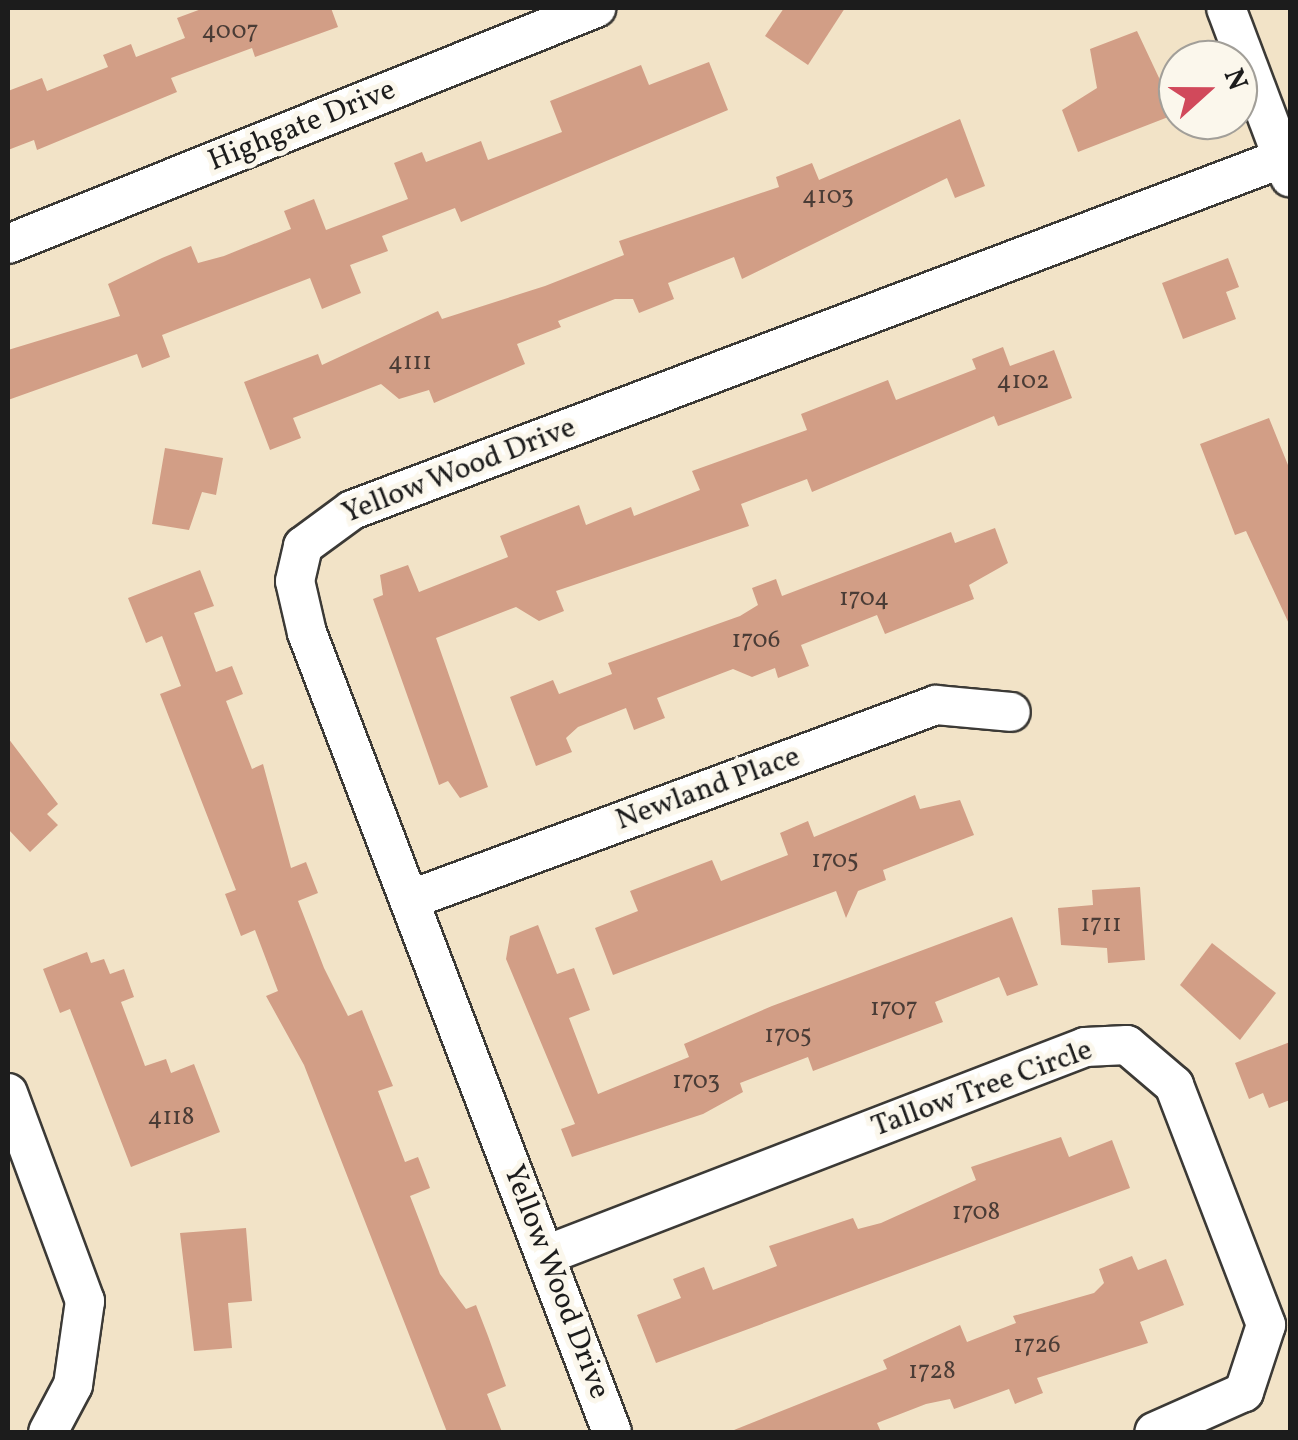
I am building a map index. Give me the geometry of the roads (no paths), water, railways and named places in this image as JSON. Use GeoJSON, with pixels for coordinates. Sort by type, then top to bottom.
{"type":"FeatureCollection","features":[{"type":"Feature","properties":{"kind":"street","name":"Highgate Drive"},"geometry":{"type":"LineString","coordinates":[[8,244],[596,8]]}},
{"type":"Feature","properties":{"kind":"street"},"geometry":{"type":"LineString","coordinates":[[1226,8],[1287,167]]}},
{"type":"Feature","properties":{"kind":"street","name":"Yellow Wood Drive"},"geometry":{"type":"LineString","coordinates":[[612,1432],[298,604],[297,563],[316,531],[1287,167]]}},
{"type":"Feature","properties":{"kind":"street","name":"Newland Place"},"geometry":{"type":"LineString","coordinates":[[409,900],[936,705],[1011,712]]}},
{"type":"Feature","properties":{"kind":"street","name":"Tallow Tree Circle"},"geometry":{"type":"LineString","coordinates":[[546,1255],[1085,1047],[1127,1044],[1174,1085],[1266,1325],[1244,1392],[1154,1432]]}},
{"type":"Feature","properties":{"kind":"street"},"geometry":{"type":"LineString","coordinates":[[8,1093],[85,1302],[74,1385],[48,1432]]}}]}
